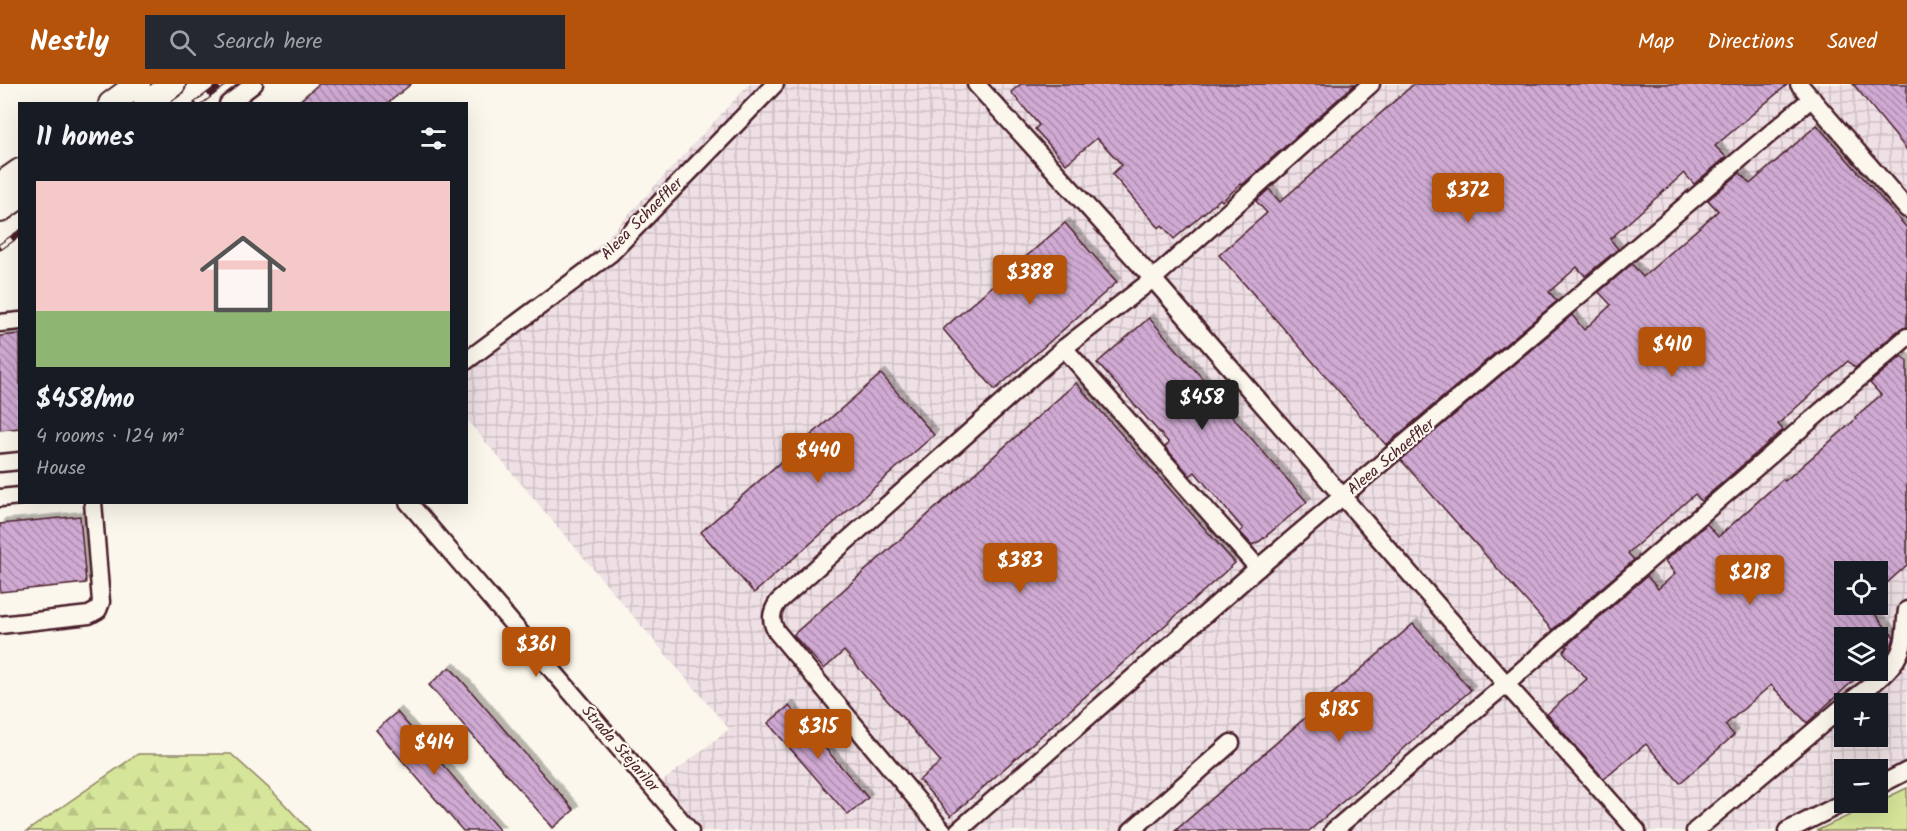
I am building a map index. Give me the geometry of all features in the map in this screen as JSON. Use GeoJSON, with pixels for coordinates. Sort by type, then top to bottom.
{"type":"FeatureCollection","features":[{"type":"Feature","properties":{"kind":"highway"},"geometry":{"type":"LineString","coordinates":[[114,102],[138,84]]}},
{"type":"Feature","properties":{"kind":"highway"},"geometry":{"type":"LineString","coordinates":[[149,102],[173,84]]}},
{"type":"Feature","properties":{"kind":"highway"},"geometry":{"type":"LineString","coordinates":[[0,185],[18,172]]}},
{"type":"Feature","properties":{"kind":"highway"},"geometry":{"type":"LineString","coordinates":[[0,210],[18,197]]}},
{"type":"Feature","properties":{"kind":"street"},"geometry":{"type":"LineString","coordinates":[[231,102],[254,84]]}},
{"type":"Feature","properties":{"kind":"street","name":"Aleea Schaeffler"},"geometry":{"type":"LineString","coordinates":[[468,360],[611,253],[775,84]]}},
{"type":"Feature","properties":{"kind":"street"},"geometry":{"type":"LineString","coordinates":[[976,84],[1153,279],[1637,831]]}},
{"type":"Feature","properties":{"kind":"street"},"geometry":{"type":"LineString","coordinates":[[943,831],[776,631],[771,613],[778,602],[1064,348],[1153,279],[1371,84]]}},
{"type":"Feature","properties":{"kind":"street"},"geometry":{"type":"LineString","coordinates":[[1799,84],[1907,210]]}},
{"type":"Feature","properties":{"kind":"street","name":"Aleea Schaeffler"},"geometry":{"type":"LineString","coordinates":[[958,831],[1258,568],[1812,98]]}},
{"type":"Feature","properties":{"kind":"street"},"geometry":{"type":"LineString","coordinates":[[0,323],[18,321]]}},
{"type":"Feature","properties":{"kind":"street"},"geometry":{"type":"LineString","coordinates":[[1333,831],[1907,337]]}},
{"type":"Feature","properties":{"kind":"street"},"geometry":{"type":"LineString","coordinates":[[1064,348],[1258,568]]}},
{"type":"Feature","properties":{"kind":"street"},"geometry":{"type":"LineString","coordinates":[[0,463],[18,461]]}},
{"type":"Feature","properties":{"kind":"street"},"geometry":{"type":"LineString","coordinates":[[0,498],[18,496]]}},
{"type":"Feature","properties":{"kind":"street"},"geometry":{"type":"LineString","coordinates":[[0,626],[89,615],[98,610],[101,602],[93,504]]}},
{"type":"Feature","properties":{"kind":"street","name":"Strada Stejarilor"},"geometry":{"type":"LineString","coordinates":[[410,504],[690,831]]}},
{"type":"Feature","properties":{"kind":"street"},"geometry":{"type":"LineString","coordinates":[[1859,693],[1897,659],[1903,646],[1907,610]]}},
{"type":"Feature","properties":{"kind":"street"},"geometry":{"type":"LineString","coordinates":[[1695,831],[1834,714]]}},
{"type":"Feature","properties":{"kind":"street"},"geometry":{"type":"LineString","coordinates":[[1131,831],[1231,743]]}},
{"type":"Feature","properties":{"kind":"street"},"geometry":{"type":"LineString","coordinates":[[1888,781],[1907,771]]}},
{"type":"Feature","properties":{"kind":"street"},"geometry":{"type":"LineString","coordinates":[[1787,831],[1834,808]]}},
{"type":"Feature","properties":{"kind":"shaded area"},"geometry":{"type":"Polygon","coordinates":[[[749,84],[1907,84],[1907,761],[1888,771],[1888,759],[1834,759],[1834,799],[1772,831],[698,831],[658,785],[729,729],[468,421],[468,366],[603,242],[749,84]]]}},
{"type":"Feature","properties":{"kind":"green space"},"geometry":{"type":"Polygon","coordinates":[[[138,754],[231,754],[273,792],[310,831],[27,831],[138,754]]]}},
{"type":"Feature","properties":{"kind":"green space"},"geometry":{"type":"Polygon","coordinates":[[[1907,788],[1907,831],[1816,831],[1854,813],[1888,813],[1888,797],[1907,788]]]}},
{"type":"Feature","properties":{"kind":"building"},"geometry":{"type":"Polygon","coordinates":[[[319,84],[411,84],[389,102],[298,102],[319,84]]]}},
{"type":"Feature","properties":{"kind":"building"},"geometry":{"type":"Polygon","coordinates":[[[1021,84],[1355,84],[1242,185],[1222,201],[1220,199],[1174,239],[1162,225],[1159,228],[1112,174],[1122,165],[1097,138],[1066,164],[1035,129],[1039,125],[1011,92],[1021,84]]]}},
{"type":"Feature","properties":{"kind":"building"},"geometry":{"type":"Polygon","coordinates":[[[1414,84],[1788,84],[1715,146],[1726,157],[1694,184],[1684,173],[1610,239],[1618,249],[1585,276],[1577,267],[1549,292],[1557,301],[1386,445],[1219,255],[1267,213],[1256,201],[1269,189],[1280,202],[1414,84]]]}},
{"type":"Feature","properties":{"kind":"building"},"geometry":{"type":"Polygon","coordinates":[[[1853,84],[1907,84],[1907,150],[1853,84]]]}},
{"type":"Feature","properties":{"kind":"building"},"geometry":{"type":"Polygon","coordinates":[[[1817,125],[1907,228],[1907,327],[1900,329],[1855,368],[1848,361],[1778,424],[1783,430],[1701,501],[1695,494],[1628,553],[1634,560],[1552,630],[1401,460],[1572,315],[1584,330],[1611,305],[1599,292],[1632,264],[1643,277],[1718,211],[1708,200],[1740,173],[1750,184],[1817,125]]]}},
{"type":"Feature","properties":{"kind":"building"},"geometry":{"type":"Polygon","coordinates":[[[1065,223],[1117,282],[995,390],[943,329],[1065,223]]]}},
{"type":"Feature","properties":{"kind":"building"},"geometry":{"type":"Polygon","coordinates":[[[1149,318],[1307,502],[1252,545],[1240,532],[1243,529],[1195,472],[1190,476],[1165,447],[1169,443],[1097,363],[1149,318]]]}},
{"type":"Feature","properties":{"kind":"building"},"geometry":{"type":"Polygon","coordinates":[[[18,334],[18,428],[0,430],[0,336],[18,334]]]}},
{"type":"Feature","properties":{"kind":"building"},"geometry":{"type":"Polygon","coordinates":[[[1902,356],[1907,361],[1907,565],[1888,582],[1888,561],[1834,561],[1834,615],[1875,615],[1886,627],[1834,627],[1834,681],[1853,681],[1840,693],[1834,693],[1834,698],[1807,723],[1771,685],[1725,725],[1734,735],[1680,783],[1646,744],[1604,779],[1547,714],[1587,679],[1563,651],[1568,647],[1566,646],[1647,576],[1658,589],[1675,574],[1665,561],[1707,524],[1718,537],[1783,479],[1785,481],[1881,395],[1870,383],[1902,356]]]}},
{"type":"Feature","properties":{"kind":"building"},"geometry":{"type":"Polygon","coordinates":[[[881,374],[934,435],[754,593],[701,532],[881,374]]]}},
{"type":"Feature","properties":{"kind":"building"},"geometry":{"type":"Polygon","coordinates":[[[1076,383],[1235,563],[951,816],[919,780],[941,762],[844,651],[824,669],[793,635],[1076,383]]]}},
{"type":"Feature","properties":{"kind":"building"},"geometry":{"type":"Polygon","coordinates":[[[80,516],[86,583],[0,592],[0,524],[80,516]]]}},
{"type":"Feature","properties":{"kind":"building"},"geometry":{"type":"Polygon","coordinates":[[[1413,624],[1471,690],[1309,831],[1175,831],[1413,624]]]}},
{"type":"Feature","properties":{"kind":"building"},"geometry":{"type":"Polygon","coordinates":[[[1888,630],[1894,637],[1888,650],[1888,630]]]}},
{"type":"Feature","properties":{"kind":"building"},"geometry":{"type":"Polygon","coordinates":[[[450,667],[574,810],[553,828],[429,685],[450,667]]]}},
{"type":"Feature","properties":{"kind":"building"},"geometry":{"type":"Polygon","coordinates":[[[789,706],[868,798],[848,815],[768,723],[789,706]]]}},
{"type":"Feature","properties":{"kind":"building"},"geometry":{"type":"Polygon","coordinates":[[[397,712],[500,831],[463,831],[376,730],[397,712]]]}},
{"type":"Feature","properties":{"kind":"railway"},"geometry":{"type":"LineString","coordinates":[[200,102],[223,84]]}},
{"type":"Feature","properties":{"kind":"railway"},"geometry":{"type":"LineString","coordinates":[[0,247],[18,234]]}}]}
